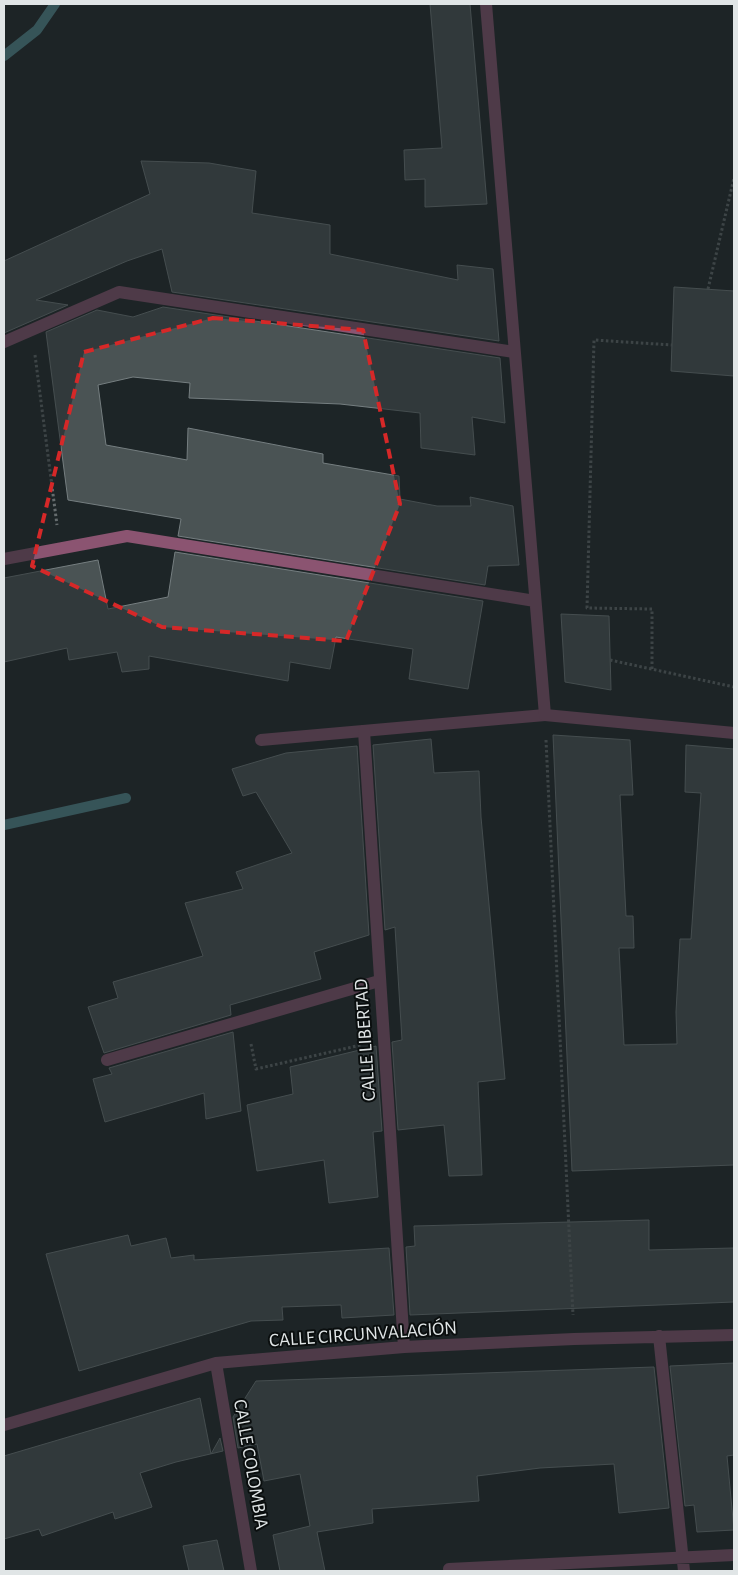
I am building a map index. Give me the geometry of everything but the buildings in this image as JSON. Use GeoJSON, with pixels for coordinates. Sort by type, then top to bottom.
{"type":"FeatureCollection","features":[{"type":"Feature","properties":{"kind":"street"},"geometry":{"type":"LineString","coordinates":[[486,4],[545,715]]}},
{"type":"Feature","properties":{"kind":"street"},"geometry":{"type":"LineString","coordinates":[[4,342],[119,292],[514,352]]}},
{"type":"Feature","properties":{"kind":"street"},"geometry":{"type":"LineString","coordinates":[[4,559],[127,536],[535,601]]}},
{"type":"Feature","properties":{"kind":"street"},"geometry":{"type":"LineString","coordinates":[[261,740],[545,715],[734,732]]}},
{"type":"Feature","properties":{"kind":"street","name":"CALLE LIBERTAD"},"geometry":{"type":"LineString","coordinates":[[364,731],[404,1348]]}},
{"type":"Feature","properties":{"kind":"street"},"geometry":{"type":"LineString","coordinates":[[107,1060],[379,981]]}},
{"type":"Feature","properties":{"kind":"street","name":"CALLE CIRCUNVALACIÓN"},"geometry":{"type":"LineString","coordinates":[[4,1425],[216,1363],[404,1348],[574,1338],[734,1334]]}},
{"type":"Feature","properties":{"kind":"street"},"geometry":{"type":"LineString","coordinates":[[659,1336],[684,1571]]}},
{"type":"Feature","properties":{"kind":"street","name":"CALLE COLOMBIA"},"geometry":{"type":"LineString","coordinates":[[216,1363],[251,1571]]}},
{"type":"Feature","properties":{"kind":"street"},"geometry":{"type":"LineString","coordinates":[[450,1569],[683,1556],[734,1555]]}},
{"type":"Feature","properties":{"kind":"path"},"geometry":{"type":"LineString","coordinates":[[708,289],[734,178]]}},
{"type":"Feature","properties":{"kind":"path"},"geometry":{"type":"LineString","coordinates":[[31,330],[60,548]]}},
{"type":"Feature","properties":{"kind":"path"},"geometry":{"type":"LineString","coordinates":[[652,669],[652,609],[587,608],[594,340],[672,345]]}},
{"type":"Feature","properties":{"kind":"path"},"geometry":{"type":"LineString","coordinates":[[610,660],[734,687]]}},
{"type":"Feature","properties":{"kind":"path"},"geometry":{"type":"LineString","coordinates":[[545,715],[574,1338]]}},
{"type":"Feature","properties":{"kind":"path"},"geometry":{"type":"LineString","coordinates":[[247,1019],[256,1070],[383,1040]]}},
{"type":"Feature","properties":{"kind":"highlighted area"},"geometry":{"type":"Polygon","coordinates":[[[213,318],[363,330],[400,504],[346,641],[162,627],[32,566],[84,352],[213,318]]]}},
{"type":"Feature","properties":{"kind":"waterway"},"geometry":{"type":"LineString","coordinates":[[4,56],[37,30],[55,4]]}},
{"type":"Feature","properties":{"kind":"waterway"},"geometry":{"type":"LineString","coordinates":[[4,825],[126,798]]}}]}
